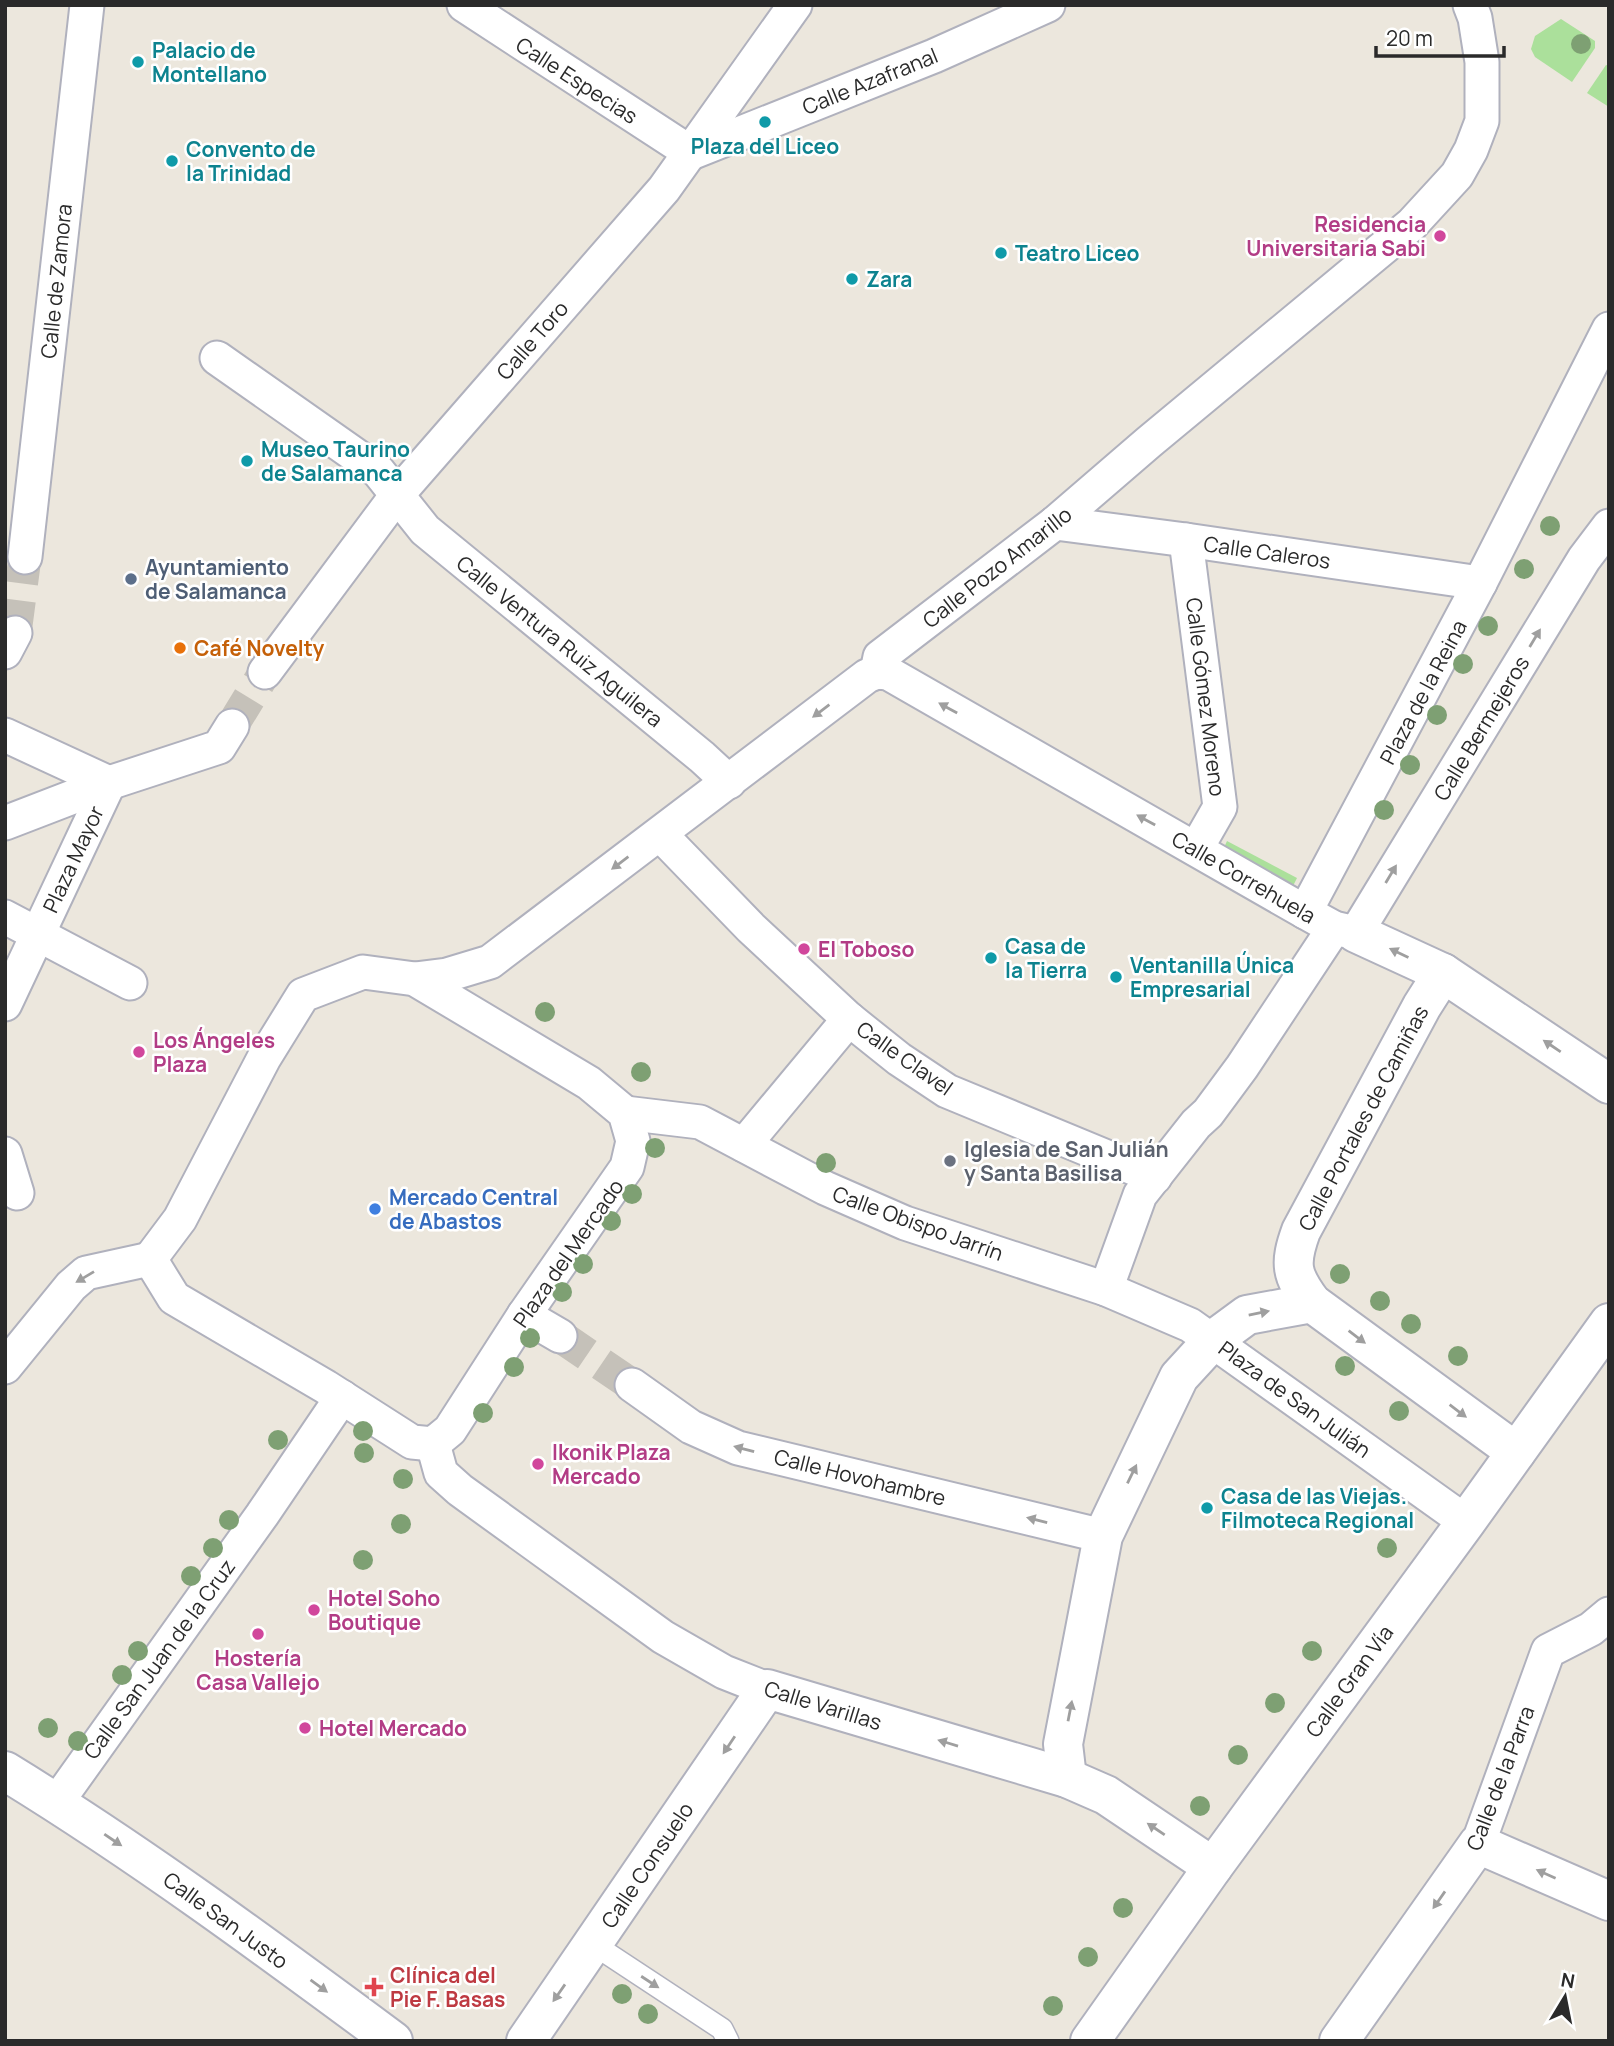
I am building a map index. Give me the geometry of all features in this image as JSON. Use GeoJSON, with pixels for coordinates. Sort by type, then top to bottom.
{"type":"FeatureCollection","features":[{"type":"Feature","properties":{"kind":"street","name":"Calle de Zamora"},"geometry":{"type":"LineString","coordinates":[[25,557],[86,5]]}},
{"type":"Feature","properties":{"kind":"street","name":"Calle Especias"},"geometry":{"type":"LineString","coordinates":[[464,5],[691,153]]}},
{"type":"Feature","properties":{"kind":"street","name":"Calle Toro"},"geometry":{"type":"LineString","coordinates":[[265,672],[397,495],[664,189],[795,5]]}},
{"type":"Feature","properties":{"kind":"street","name":"Calle Azafranal"},"geometry":{"type":"LineString","coordinates":[[691,153],[934,56],[1048,5]]}},
{"type":"Feature","properties":{"kind":"street","name":"Calle Pozo Amarillo"},"geometry":{"type":"LineString","coordinates":[[415,979],[447,975],[490,961],[867,676],[877,672],[880,657],[1055,523],[1421,214],[1457,175],[1471,150],[1482,121],[1482,62],[1475,18],[1470,5]]}},
{"type":"Feature","properties":{"kind":"street","name":"Plaza de la Reina"},"geometry":{"type":"LineString","coordinates":[[1305,912],[1480,583],[1609,329]]}},
{"type":"Feature","properties":{"kind":"street","name":"Calle Ventura Ruiz Aguilera"},"geometry":{"type":"LineString","coordinates":[[217,358],[377,471],[425,530],[729,782]]}},
{"type":"Feature","properties":{"kind":"street","name":"Calle Caleros"},"geometry":{"type":"LineString","coordinates":[[1055,523],[1480,583]]}},
{"type":"Feature","properties":{"kind":"street","name":"Calle Bermejeros"},"geometry":{"type":"LineString","coordinates":[[1106,1289],[1140,1195],[1196,1124],[1209,1113],[1345,931],[1584,559],[1609,526]]}},
{"type":"Feature","properties":{"kind":"street","name":"Calle Gómez Moreno"},"geometry":{"type":"LineString","coordinates":[[1186,540],[1220,807],[1196,849]]}},
{"type":"Feature","properties":{"kind":"street","name":"Calle Correhuela"},"geometry":{"type":"LineString","coordinates":[[877,672],[888,673],[1305,912],[1443,973],[1609,1083]]}},
{"type":"Feature","properties":{"kind":"street","name":"Plaza Mayor"},"geometry":{"type":"LineString","coordinates":[[5,823],[109,783],[219,747],[232,726]]}},
{"type":"Feature","properties":{"kind":"street","name":"Plaza Mayor"},"geometry":{"type":"LineString","coordinates":[[5,735],[109,783]]}},
{"type":"Feature","properties":{"kind":"street","name":"Plaza Mayor"},"geometry":{"type":"LineString","coordinates":[[5,1004],[109,783]]}},
{"type":"Feature","properties":{"kind":"street","name":"Calle Clavel"},"geometry":{"type":"LineString","coordinates":[[660,834],[751,928],[849,1019],[899,1059],[947,1091],[1155,1177]]}},
{"type":"Feature","properties":{"kind":"street","name":"Plaza Mayor"},"geometry":{"type":"LineString","coordinates":[[5,917],[130,983]]}},
{"type":"Feature","properties":{"kind":"street"},"geometry":{"type":"LineString","coordinates":[[5,1367],[71,1286],[86,1273],[150,1259],[180,1219],[264,1058],[303,995],[363,972],[415,979],[589,1083],[625,1113]]}},
{"type":"Feature","properties":{"kind":"street","name":"Calle Portales de Camiñas"},"geometry":{"type":"LineString","coordinates":[[1312,1303],[1298,1284],[1292,1266],[1301,1231],[1422,1006],[1443,973]]}},
{"type":"Feature","properties":{"kind":"street","name":"Calle Clavel"},"geometry":{"type":"LineString","coordinates":[[744,1145],[849,1019]]}},
{"type":"Feature","properties":{"kind":"street","name":"Calle Obispo Jarrín"},"geometry":{"type":"LineString","coordinates":[[625,1113],[700,1122],[825,1188],[905,1223],[1106,1289],[1190,1325],[1213,1340]]}},
{"type":"Feature","properties":{"kind":"street","name":"Plaza del Mercado"},"geometry":{"type":"LineString","coordinates":[[433,1444],[450,1430],[524,1315],[628,1167],[633,1141],[625,1113]]}},
{"type":"Feature","properties":{"kind":"street"},"geometry":{"type":"LineString","coordinates":[[5,1154],[17,1193]]}},
{"type":"Feature","properties":{"kind":"street"},"geometry":{"type":"LineString","coordinates":[[150,1259],[174,1298],[342,1397],[412,1442],[433,1444]]}},
{"type":"Feature","properties":{"kind":"street"},"geometry":{"type":"LineString","coordinates":[[1312,1303],[1516,1452]]}},
{"type":"Feature","properties":{"kind":"street","name":"Plaza de San Julián"},"geometry":{"type":"LineString","coordinates":[[1312,1303],[1247,1315],[1213,1340],[1466,1522]]}},
{"type":"Feature","properties":{"kind":"street"},"geometry":{"type":"LineString","coordinates":[[524,1315],[559,1336]]}},
{"type":"Feature","properties":{"kind":"street","name":"Calle Gran Vía"},"geometry":{"type":"LineString","coordinates":[[1090,2041],[1213,1867],[1609,1323]]}},
{"type":"Feature","properties":{"kind":"street"},"geometry":{"type":"LineString","coordinates":[[1067,1778],[1063,1744],[1103,1535],[1179,1377],[1213,1340]]}},
{"type":"Feature","properties":{"kind":"street","name":"Calle Hovohambre"},"geometry":{"type":"LineString","coordinates":[[632,1385],[691,1427],[738,1448],[1103,1535]]}},
{"type":"Feature","properties":{"kind":"street","name":"Calle San Juan de la Cruz"},"geometry":{"type":"LineString","coordinates":[[57,1802],[262,1515],[342,1397]]}},
{"type":"Feature","properties":{"kind":"street","name":"Calle Varillas"},"geometry":{"type":"LineString","coordinates":[[433,1444],[441,1474],[460,1490],[663,1637],[724,1672],[768,1689],[1067,1778],[1106,1795],[1213,1867]]}},
{"type":"Feature","properties":{"kind":"street","name":"Calle de la Parra"},"geometry":{"type":"LineString","coordinates":[[1339,2041],[1478,1844],[1548,1651],[1603,1628]]}},
{"type":"Feature","properties":{"kind":"street","name":"Calle Consuelo"},"geometry":{"type":"LineString","coordinates":[[526,2041],[768,1689]]}},
{"type":"Feature","properties":{"kind":"street","name":"Calle San Justo"},"geometry":{"type":"LineString","coordinates":[[5,1771],[57,1802],[195,1897],[393,2041]]}},
{"type":"Feature","properties":{"kind":"street"},"geometry":{"type":"LineString","coordinates":[[1478,1844],[1609,1902]]}},
{"type":"Feature","properties":{"kind":"lane"},"geometry":{"type":"LineString","coordinates":[[593,1944],[722,2029],[728,2041]]}},
{"type":"Feature","properties":{"kind":"green space"},"geometry":{"type":"Polygon","coordinates":[[[1561,19],[1595,41],[1595,48],[1572,82],[1535,57],[1531,49],[1535,36],[1561,19]]]}},
{"type":"Feature","properties":{"kind":"green space"},"geometry":{"type":"Polygon","coordinates":[[[1606,65],[1609,66],[1609,107],[1587,93],[1606,65]]]}},
{"type":"Feature","properties":{"kind":"green space"},"geometry":{"type":"Polygon","coordinates":[[[1227,841],[1297,878],[1292,888],[1222,852],[1227,841]]]}},
{"type":"Feature","properties":{"kind":"tunnel"},"geometry":{"type":"LineString","coordinates":[[15,633],[25,557]]}},
{"type":"Feature","properties":{"kind":"tunnel"},"geometry":{"type":"LineString","coordinates":[[232,726],[265,672]]}},
{"type":"Feature","properties":{"kind":"tunnel"},"geometry":{"type":"LineString","coordinates":[[560,1336],[632,1385]]}},
{"type":"Feature","properties":{"kind":"place","name":"Palacio de Montellano"},"geometry":{"type":"Point","coordinates":[138,62]}},
{"type":"Feature","properties":{"kind":"place","name":"Plaza del Liceo"},"geometry":{"type":"Point","coordinates":[765,122]}},
{"type":"Feature","properties":{"kind":"place","name":"Convento de la Trinidad"},"geometry":{"type":"Point","coordinates":[172,161]}},
{"type":"Feature","properties":{"kind":"place","name":"Residencia Universitaria Sabi"},"geometry":{"type":"Point","coordinates":[1440,236]}},
{"type":"Feature","properties":{"kind":"place","name":"Teatro Liceo"},"geometry":{"type":"Point","coordinates":[1001,253]}},
{"type":"Feature","properties":{"kind":"place","name":"Zara"},"geometry":{"type":"Point","coordinates":[852,279]}},
{"type":"Feature","properties":{"kind":"place","name":"Museo Taurino de Salamanca"},"geometry":{"type":"Point","coordinates":[247,461]}},
{"type":"Feature","properties":{"kind":"place","name":"Ayuntamiento de Salamanca"},"geometry":{"type":"Point","coordinates":[131,579]}},
{"type":"Feature","properties":{"kind":"place","name":"Café Novelty"},"geometry":{"type":"Point","coordinates":[180,648]}},
{"type":"Feature","properties":{"kind":"place","name":"El Toboso"},"geometry":{"type":"Point","coordinates":[804,949]}},
{"type":"Feature","properties":{"kind":"place","name":"Casa de la Tierra"},"geometry":{"type":"Point","coordinates":[991,958]}},
{"type":"Feature","properties":{"kind":"place","name":"Ventanilla Única Empresarial"},"geometry":{"type":"Point","coordinates":[1116,977]}},
{"type":"Feature","properties":{"kind":"place","name":"Los Ángeles Plaza"},"geometry":{"type":"Point","coordinates":[139,1052]}},
{"type":"Feature","properties":{"kind":"place","name":"Iglesia de San Julián y Santa Basilisa"},"geometry":{"type":"Point","coordinates":[950,1161]}},
{"type":"Feature","properties":{"kind":"place","name":"Mercado Central de Abastos"},"geometry":{"type":"Point","coordinates":[375,1209]}},
{"type":"Feature","properties":{"kind":"place","name":"Ikonik Plaza Mercado"},"geometry":{"type":"Point","coordinates":[538,1464]}},
{"type":"Feature","properties":{"kind":"place","name":"Casa de las Viejas. Filmoteca Regional"},"geometry":{"type":"Point","coordinates":[1207,1508]}},
{"type":"Feature","properties":{"kind":"place","name":"Hotel Soho Boutique"},"geometry":{"type":"Point","coordinates":[314,1610]}},
{"type":"Feature","properties":{"kind":"place","name":"Hostería Casa Vallejo"},"geometry":{"type":"Point","coordinates":[258,1634]}},
{"type":"Feature","properties":{"kind":"place","name":"Hotel Mercado"},"geometry":{"type":"Point","coordinates":[305,1728]}},
{"type":"Feature","properties":{"kind":"place","name":"Clínica del Pie F. Basas"},"geometry":{"type":"Point","coordinates":[374,1987]}}]}
